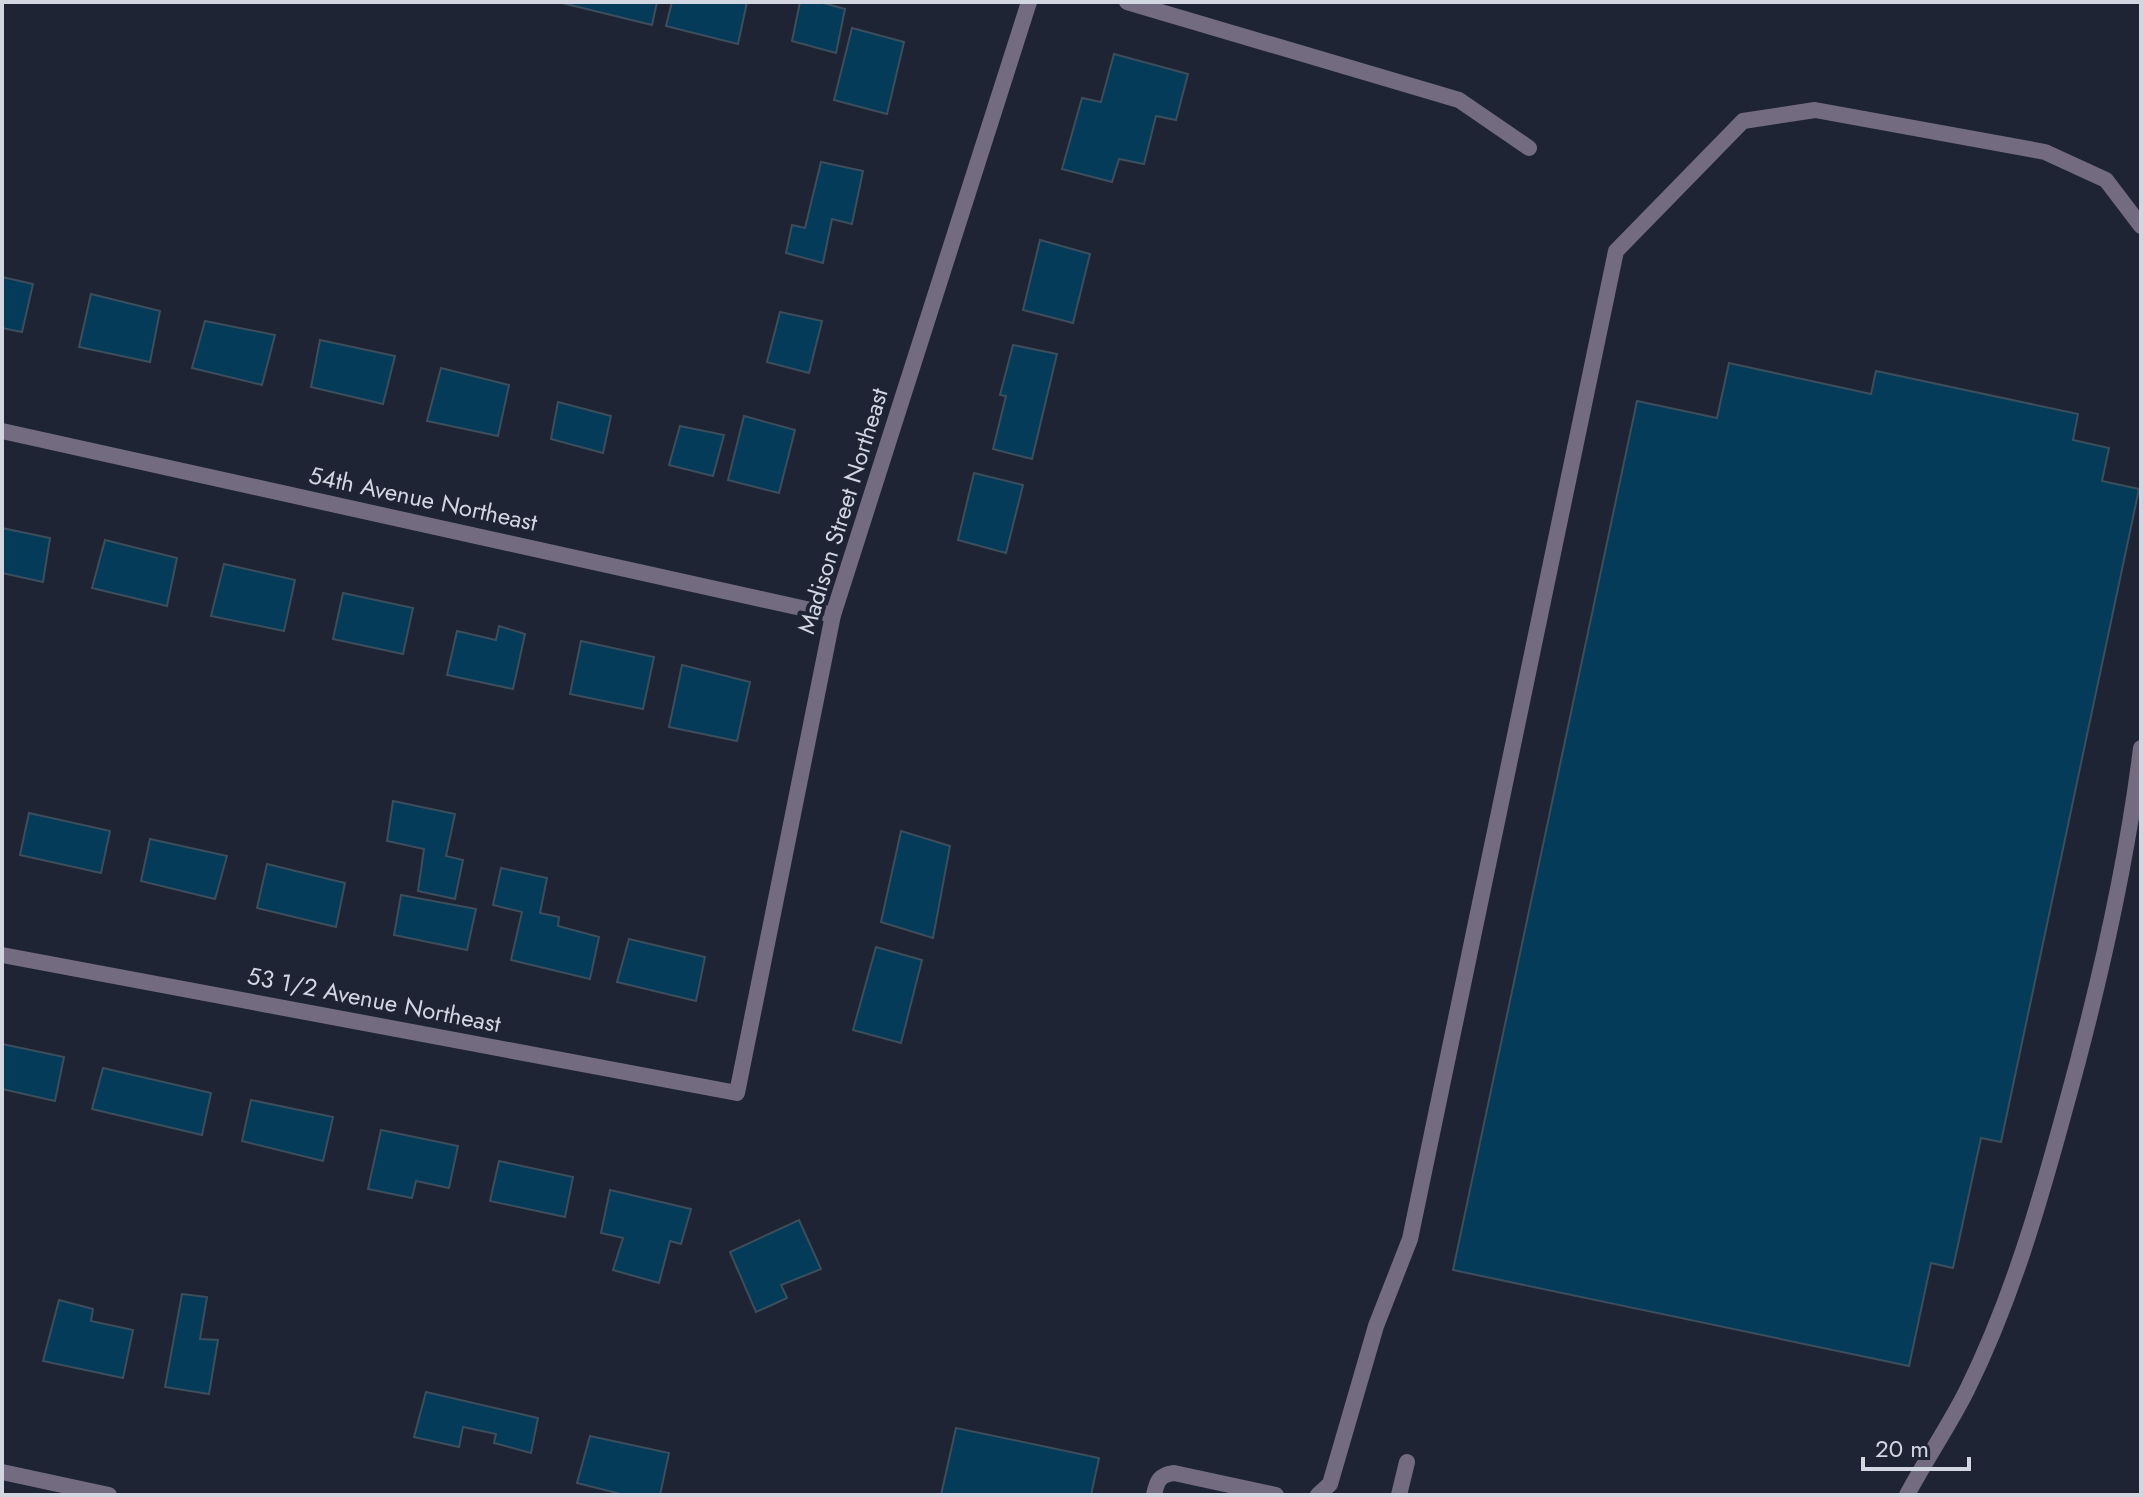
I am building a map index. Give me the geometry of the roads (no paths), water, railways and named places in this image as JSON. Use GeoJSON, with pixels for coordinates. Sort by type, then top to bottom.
{"type":"FeatureCollection","features":[{"type":"Feature","properties":{"kind":"street","name":"Madison Street Northeast"},"geometry":{"type":"LineString","coordinates":[[737,1093],[833,615],[1029,2]]}},
{"type":"Feature","properties":{"kind":"street"},"geometry":{"type":"LineString","coordinates":[[1127,2],[1459,100],[1529,148]]}},
{"type":"Feature","properties":{"kind":"street"},"geometry":{"type":"LineString","coordinates":[[1318,1495],[1330,1484],[1376,1326],[1410,1239],[1616,251],[1743,121],[1815,110],[2045,152],[2106,180],[2141,226]]}},
{"type":"Feature","properties":{"kind":"street","name":"54th Avenue Northeast"},"geometry":{"type":"LineString","coordinates":[[2,431],[833,615]]}},
{"type":"Feature","properties":{"kind":"street"},"geometry":{"type":"LineString","coordinates":[[1907,1495],[1967,1390],[2003,1308],[2038,1206],[2094,1004],[2136,793],[2141,748]]}},
{"type":"Feature","properties":{"kind":"street","name":"53 1/2 Avenue Northeast"},"geometry":{"type":"LineString","coordinates":[[2,955],[737,1093]]}},
{"type":"Feature","properties":{"kind":"street"},"geometry":{"type":"LineString","coordinates":[[1399,1495],[1407,1462]]}},
{"type":"Feature","properties":{"kind":"street"},"geometry":{"type":"LineString","coordinates":[[2,1472],[109,1495]]}},
{"type":"Feature","properties":{"kind":"street"},"geometry":{"type":"LineString","coordinates":[[1154,1495],[1157,1481],[1164,1475],[1174,1473],[1276,1495]]}}]}
